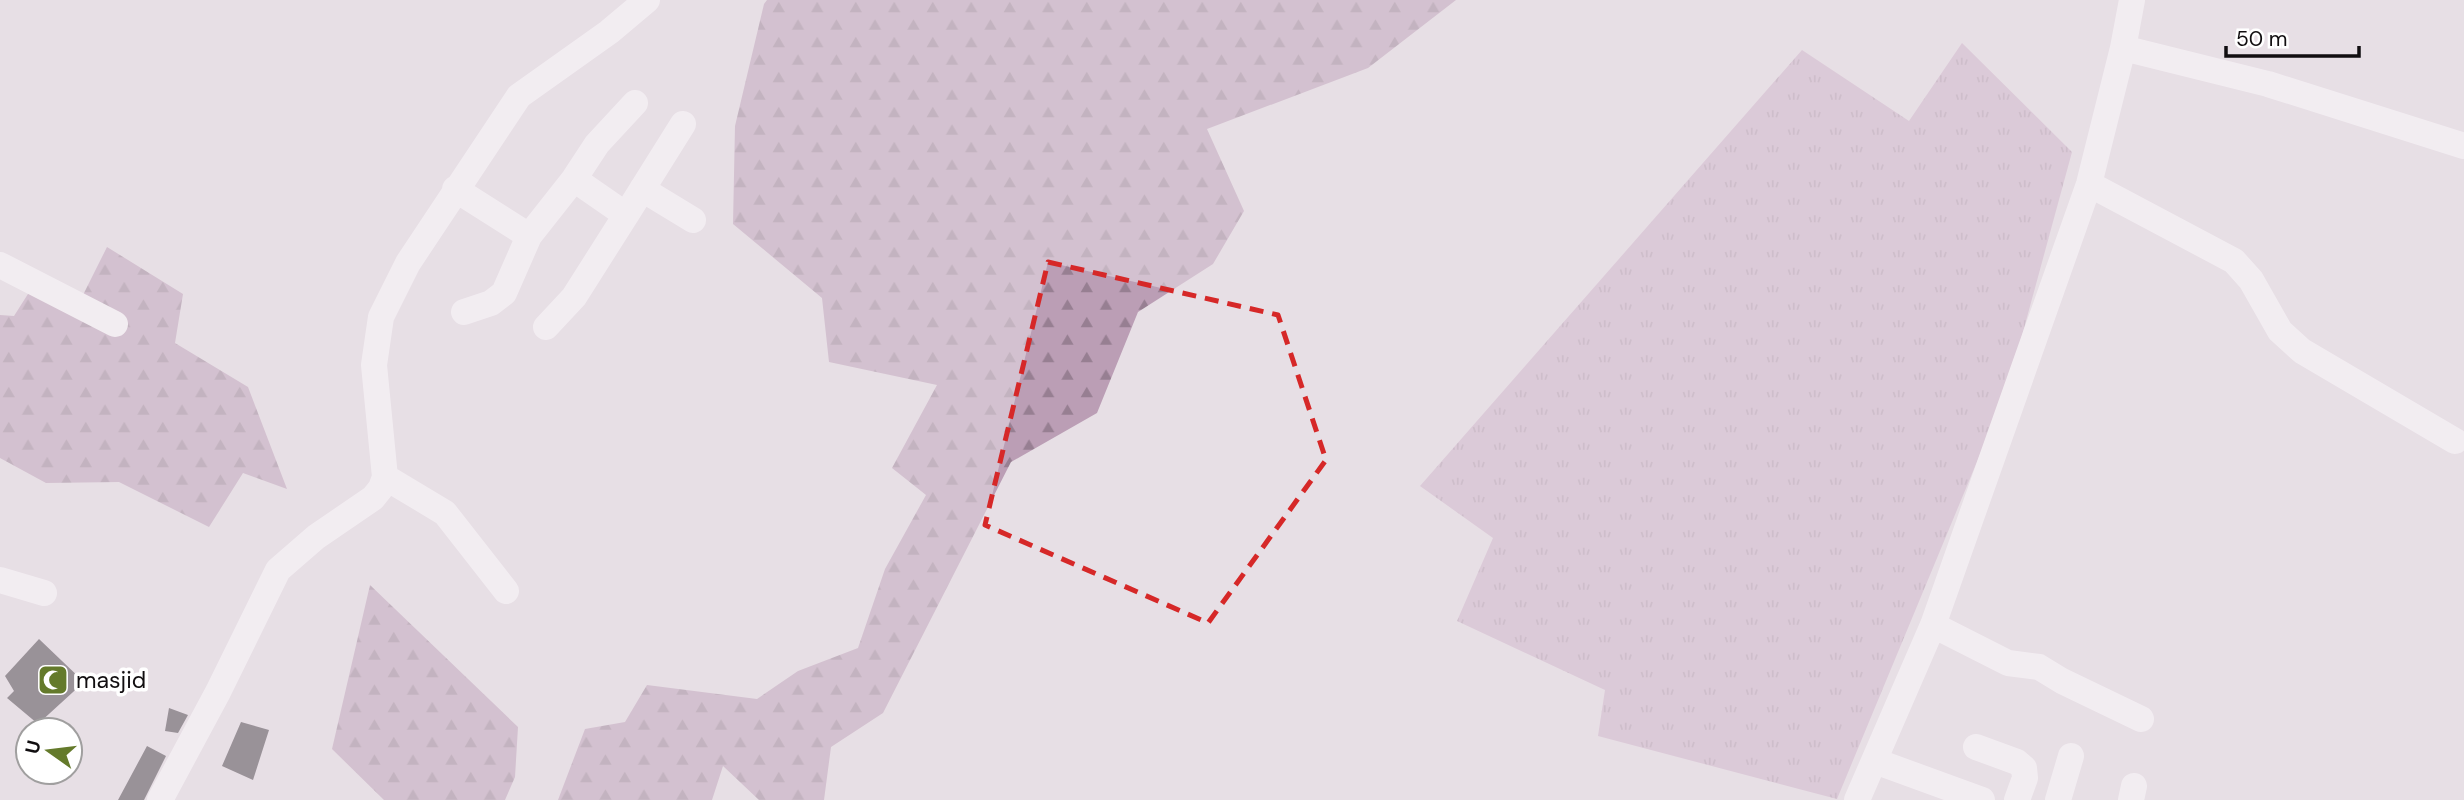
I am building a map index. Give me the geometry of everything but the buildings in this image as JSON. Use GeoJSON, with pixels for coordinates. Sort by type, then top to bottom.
{"type":"FeatureCollection","features":[{"type":"Feature","properties":{"kind":"street"},"geometry":{"type":"LineString","coordinates":[[160,800],[218,692],[278,570],[316,537],[373,498],[381,488],[385,477],[374,365],[381,317],[408,263],[519,96],[609,32],[647,0]]}},
{"type":"Feature","properties":{"kind":"street"},"geometry":{"type":"LineString","coordinates":[[1857,800],[1933,625],[2088,184],[2123,48],[2132,0]]}},
{"type":"Feature","properties":{"kind":"street"},"geometry":{"type":"LineString","coordinates":[[2123,48],[2268,84],[2464,146]]}},
{"type":"Feature","properties":{"kind":"street"},"geometry":{"type":"LineString","coordinates":[[464,312],[491,303],[504,293],[529,236],[597,144],[635,103]]}},
{"type":"Feature","properties":{"kind":"street"},"geometry":{"type":"LineString","coordinates":[[546,327],[574,297],[683,124]]}},
{"type":"Feature","properties":{"kind":"street"},"geometry":{"type":"LineString","coordinates":[[573,180],[626,215]]}},
{"type":"Feature","properties":{"kind":"street"},"geometry":{"type":"LineString","coordinates":[[2088,184],[2234,261],[2251,280],[2280,331],[2302,351],[2455,441]]}},
{"type":"Feature","properties":{"kind":"street"},"geometry":{"type":"LineString","coordinates":[[456,189],[529,236]]}},
{"type":"Feature","properties":{"kind":"street"},"geometry":{"type":"LineString","coordinates":[[642,189],[693,220]]}},
{"type":"Feature","properties":{"kind":"street"},"geometry":{"type":"LineString","coordinates":[[0,265],[115,324]]}},
{"type":"Feature","properties":{"kind":"street"},"geometry":{"type":"LineString","coordinates":[[385,477],[445,513],[506,590]]}},
{"type":"Feature","properties":{"kind":"street"},"geometry":{"type":"LineString","coordinates":[[0,580],[44,593]]}},
{"type":"Feature","properties":{"kind":"street"},"geometry":{"type":"LineString","coordinates":[[1933,625],[2008,663],[2039,667],[2141,719]]}},
{"type":"Feature","properties":{"kind":"street"},"geometry":{"type":"LineString","coordinates":[[1976,747],[2017,762],[2024,768],[2025,778],[2017,800]]}},
{"type":"Feature","properties":{"kind":"street"},"geometry":{"type":"LineString","coordinates":[[2059,800],[2071,756]]}},
{"type":"Feature","properties":{"kind":"street"},"geometry":{"type":"LineString","coordinates":[[1875,761],[1982,800]]}},
{"type":"Feature","properties":{"kind":"highlighted area"},"geometry":{"type":"Polygon","coordinates":[[[1048,262],[1278,315],[1326,460],[1208,623],[985,525],[1048,262]]]}},
{"type":"Feature","properties":{"kind":"green space"},"geometry":{"type":"Polygon","coordinates":[[[767,0],[1456,0],[1368,68],[1207,129],[1244,211],[1213,264],[1138,312],[1097,413],[1011,462],[883,713],[831,747],[824,800],[759,800],[723,766],[712,800],[558,800],[585,729],[625,722],[647,685],[757,699],[798,671],[858,648],[885,569],[926,495],[892,468],[937,385],[829,362],[822,298],[733,224],[735,126],[767,0]]]}},
{"type":"Feature","properties":{"kind":"green space"},"geometry":{"type":"Polygon","coordinates":[[[1962,43],[2072,152],[2008,387],[1837,799],[1598,736],[1605,690],[1457,621],[1493,538],[1420,486],[1802,50],[1909,121],[1962,43]]]}},
{"type":"Feature","properties":{"kind":"green space"},"geometry":{"type":"Polygon","coordinates":[[[107,247],[183,294],[175,343],[248,387],[287,489],[243,473],[209,527],[119,482],[46,483],[0,458],[0,315],[14,316],[40,275],[81,299],[107,247]]]}},
{"type":"Feature","properties":{"kind":"green space"},"geometry":{"type":"Polygon","coordinates":[[[370,585],[518,727],[515,777],[505,800],[384,800],[332,749],[370,585]]]}},
{"type":"Feature","properties":{"kind":"place","name":"masjid"},"geometry":{"type":"Point","coordinates":[53,680]}}]}
